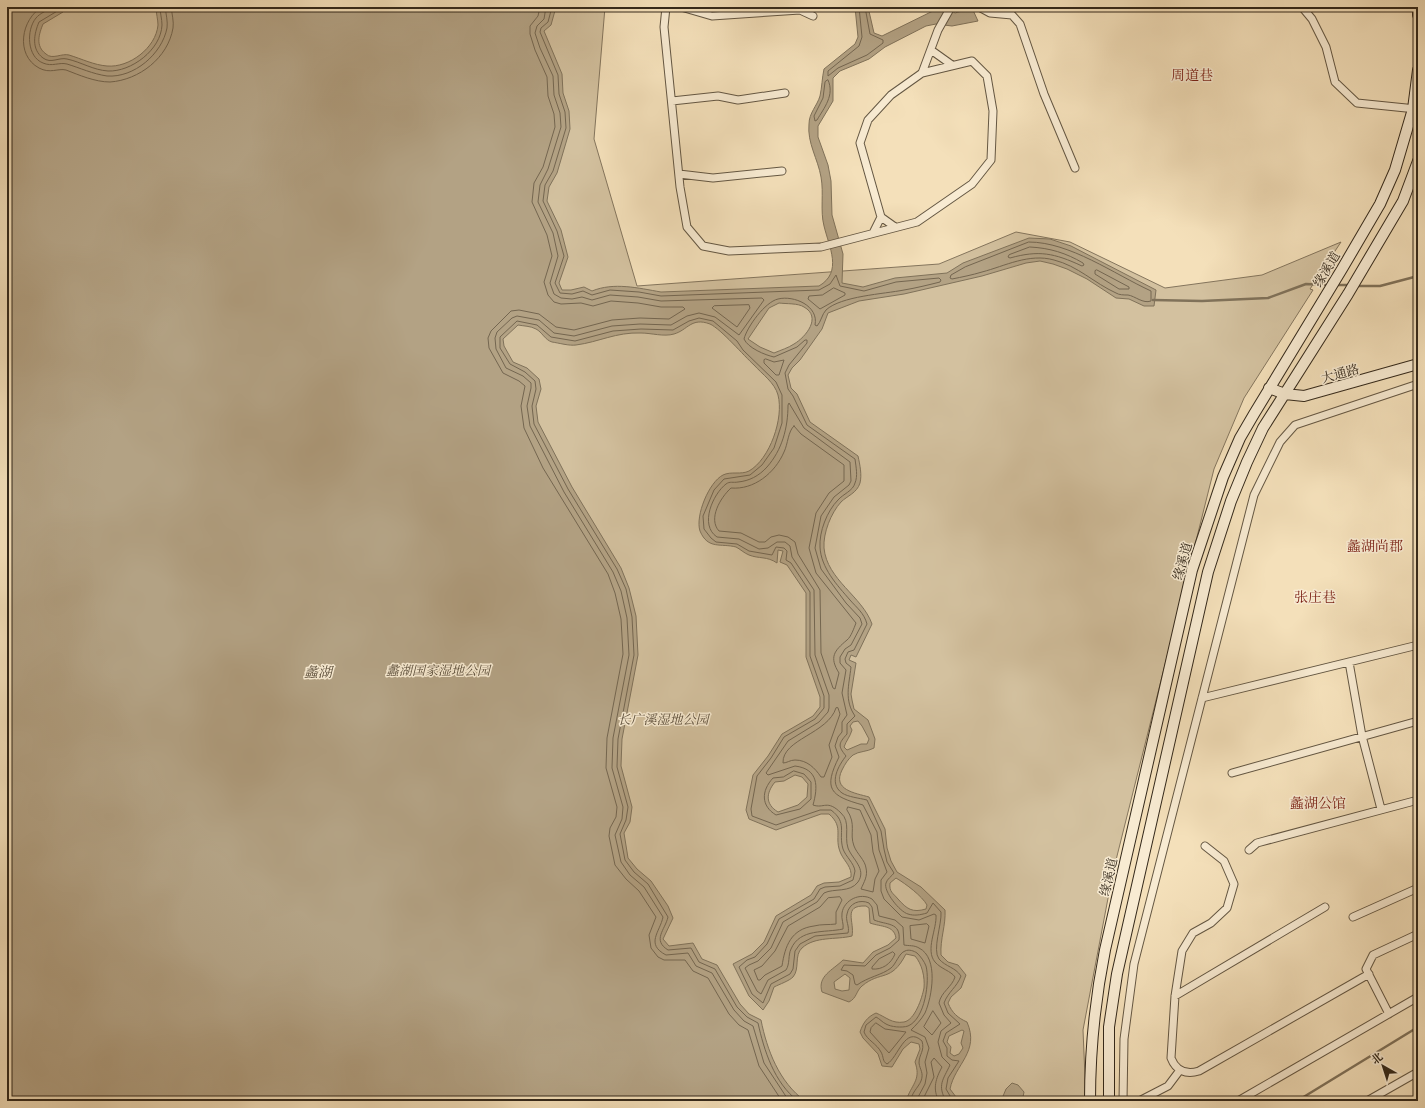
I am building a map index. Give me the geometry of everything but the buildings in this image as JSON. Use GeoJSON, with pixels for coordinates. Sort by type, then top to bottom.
{"type":"FeatureCollection","features":[{"type":"Feature","properties":{"kind":"main road"},"geometry":{"type":"LineString","coordinates":[[1418,7],[1418,14]]}},
{"type":"Feature","properties":{"kind":"main road","name":"缘溪道"},"geometry":{"type":"LineString","coordinates":[[1090,1101],[1090,1059],[1095,1004],[1104,950],[1192,570],[1223,477],[1240,438],[1380,204],[1395,170],[1416,109],[1418,70]]}},
{"type":"Feature","properties":{"kind":"main road"},"geometry":{"type":"LineString","coordinates":[[1109,1101],[1110,1027],[1117,974],[1208,572],[1231,502],[1263,428],[1363,270],[1403,201],[1418,161]]}},
{"type":"Feature","properties":{"kind":"main road","name":"大通路"},"geometry":{"type":"LineString","coordinates":[[1269,388],[1285,394],[1304,396],[1418,364]]}},
{"type":"Feature","properties":{"kind":"street"},"geometry":{"type":"LineString","coordinates":[[666,7],[664,27],[679,174],[687,227],[703,246],[729,251],[821,247],[917,222],[972,184],[991,160],[994,111],[987,76],[972,61],[922,73],[891,95],[868,120],[860,143],[881,217],[895,227]]}},
{"type":"Feature","properties":{"kind":"street"},"geometry":{"type":"LineString","coordinates":[[681,7],[712,16],[800,10],[813,16]]}},
{"type":"Feature","properties":{"kind":"street"},"geometry":{"type":"LineString","coordinates":[[922,73],[938,30],[951,7]]}},
{"type":"Feature","properties":{"kind":"street"},"geometry":{"type":"LineString","coordinates":[[979,7],[990,13],[1012,15],[1020,24],[1044,94],[1075,168]]}},
{"type":"Feature","properties":{"kind":"street"},"geometry":{"type":"LineString","coordinates":[[1302,7],[1312,19],[1326,47],[1335,82],[1357,104],[1416,109]]}},
{"type":"Feature","properties":{"kind":"street"},"geometry":{"type":"LineString","coordinates":[[931,50],[952,65]]}},
{"type":"Feature","properties":{"kind":"street"},"geometry":{"type":"LineString","coordinates":[[672,101],[718,96],[738,100],[785,94]]}},
{"type":"Feature","properties":{"kind":"street"},"geometry":{"type":"LineString","coordinates":[[679,174],[713,178],[782,171]]}},
{"type":"Feature","properties":{"kind":"street"},"geometry":{"type":"LineString","coordinates":[[872,233],[881,217]]}},
{"type":"Feature","properties":{"kind":"street"},"geometry":{"type":"LineString","coordinates":[[1123,1101],[1124,1039],[1134,964],[1254,495],[1280,442],[1295,425],[1418,384]]}},
{"type":"Feature","properties":{"kind":"street"},"geometry":{"type":"LineString","coordinates":[[1202,698],[1418,645]]}},
{"type":"Feature","properties":{"kind":"street"},"geometry":{"type":"LineString","coordinates":[[1350,662],[1362,736],[1381,809]]}},
{"type":"Feature","properties":{"kind":"street"},"geometry":{"type":"LineString","coordinates":[[1232,772],[1418,721]]}},
{"type":"Feature","properties":{"kind":"street"},"geometry":{"type":"LineString","coordinates":[[1249,850],[1258,843],[1418,800]]}},
{"type":"Feature","properties":{"kind":"street"},"geometry":{"type":"LineString","coordinates":[[1205,846],[1224,861],[1234,884],[1227,908],[1211,923],[1193,933],[1182,951],[1175,996],[1171,1058],[1173,1065],[1190,1074],[1199,1071],[1369,974]]}},
{"type":"Feature","properties":{"kind":"street"},"geometry":{"type":"LineString","coordinates":[[1353,917],[1418,888]]}},
{"type":"Feature","properties":{"kind":"street"},"geometry":{"type":"LineString","coordinates":[[1175,996],[1325,907]]}},
{"type":"Feature","properties":{"kind":"street"},"geometry":{"type":"LineString","coordinates":[[1389,1014],[1366,969],[1373,955],[1418,934]]}},
{"type":"Feature","properties":{"kind":"street"},"geometry":{"type":"LineString","coordinates":[[1238,1101],[1418,998]]}},
{"type":"Feature","properties":{"kind":"street"},"geometry":{"type":"LineString","coordinates":[[1139,1101],[1168,1086],[1180,1070]]}},
{"type":"Feature","properties":{"kind":"street"},"geometry":{"type":"LineString","coordinates":[[1367,1101],[1418,1072]]}},
{"type":"Feature","properties":{"kind":"green space","name":"长广溪湿地公园"},"geometry":{"type":"Polygon","coordinates":[[[7,7],[605,7],[594,139],[637,286],[939,264],[1016,232],[1070,242],[1165,288],[1262,275],[1341,242],[1310,289],[1313,290],[1244,398],[1214,469],[1113,872],[1083,1030],[1086,1101],[7,1101],[7,7]]]}},
{"type":"Feature","properties":{"kind":"water","name":"蠡湖"},"geometry":{"type":"Polygon","coordinates":[[[7,7],[65,7],[63,12],[43,24],[40,32],[39,44],[43,51],[48,56],[69,55],[93,63],[115,66],[132,60],[147,49],[156,33],[158,25],[156,7],[556,7],[551,25],[544,31],[562,74],[563,93],[569,111],[570,129],[557,173],[549,187],[547,201],[561,230],[568,257],[559,283],[562,290],[571,290],[584,287],[592,291],[600,288],[617,286],[661,292],[819,286],[826,280],[831,274],[832,259],[823,220],[822,183],[820,170],[811,144],[809,120],[820,96],[824,69],[855,44],[858,37],[855,7],[868,7],[874,33],[882,36],[941,7],[946,7],[955,13],[972,8],[978,21],[952,26],[936,24],[926,26],[885,47],[869,59],[840,71],[833,78],[833,101],[818,126],[818,137],[828,165],[831,181],[832,215],[843,254],[842,283],[863,287],[895,278],[947,273],[963,263],[1029,238],[1050,239],[1071,246],[1156,290],[1154,306],[1144,306],[1129,299],[1116,298],[1087,279],[1067,269],[1040,261],[1026,263],[982,276],[904,294],[859,301],[828,313],[822,329],[788,375],[791,388],[797,394],[810,422],[858,456],[861,473],[859,486],[852,494],[841,502],[834,512],[826,530],[824,548],[831,569],[861,605],[872,624],[856,657],[851,655],[849,660],[856,663],[851,694],[854,709],[868,720],[875,739],[874,748],[855,754],[848,760],[842,770],[840,782],[846,790],[869,797],[885,829],[887,848],[891,861],[897,872],[921,887],[945,910],[941,955],[948,962],[958,965],[966,975],[961,988],[951,997],[948,1003],[951,1010],[956,1015],[967,1022],[971,1042],[969,1050],[953,1080],[950,1089],[959,1101],[908,1101],[907,1098],[917,1077],[915,1062],[920,1049],[919,1044],[911,1042],[903,1049],[892,1067],[882,1066],[878,1054],[863,1038],[860,1032],[862,1026],[870,1016],[876,1013],[896,1022],[904,1022],[915,1013],[922,997],[924,984],[921,967],[915,956],[906,954],[901,963],[895,969],[890,973],[875,978],[862,986],[854,999],[849,1002],[822,992],[821,986],[824,977],[843,960],[863,963],[873,952],[888,945],[896,938],[893,931],[890,929],[870,923],[869,908],[866,906],[859,906],[854,908],[852,911],[852,936],[819,940],[807,944],[802,948],[798,954],[795,974],[789,980],[774,987],[769,1001],[763,1010],[749,996],[733,964],[752,954],[764,942],[776,916],[811,895],[817,886],[824,883],[839,882],[851,877],[851,873],[839,848],[838,828],[834,819],[829,814],[821,814],[776,830],[749,819],[746,810],[753,775],[768,756],[782,734],[813,716],[820,707],[820,697],[806,657],[806,593],[787,565],[780,562],[783,551],[778,550],[777,563],[770,559],[749,555],[736,547],[715,545],[707,541],[700,531],[699,525],[701,509],[708,492],[713,485],[723,475],[749,471],[757,465],[769,448],[777,426],[779,404],[778,395],[768,379],[720,331],[710,324],[698,322],[670,335],[632,333],[584,344],[573,345],[552,342],[547,340],[536,329],[518,325],[503,339],[504,346],[513,362],[527,368],[539,379],[541,389],[536,406],[538,422],[572,487],[621,568],[629,588],[636,616],[638,655],[622,739],[621,766],[632,807],[630,822],[624,833],[628,858],[637,869],[651,881],[668,906],[673,918],[663,939],[669,946],[693,943],[702,959],[717,965],[740,1004],[749,1014],[761,1020],[771,1054],[781,1075],[788,1085],[805,1101],[7,1101],[7,7]],[[779,303],[769,308],[748,339],[760,347],[774,353],[799,341],[810,327],[812,316],[809,311],[799,305],[779,303]],[[858,721],[853,722],[850,726],[852,730],[844,747],[847,750],[861,744],[867,744],[869,739],[858,721]],[[795,775],[784,781],[775,782],[770,790],[768,798],[771,805],[778,812],[798,805],[807,797],[808,784],[802,777],[795,775]],[[896,878],[890,883],[892,892],[907,908],[917,911],[926,909],[927,905],[925,902],[918,894],[904,883],[896,878]],[[845,974],[834,982],[835,989],[842,991],[849,990],[850,978],[845,974]],[[962,1030],[949,1036],[947,1042],[951,1047],[950,1053],[954,1056],[959,1054],[963,1048],[961,1043],[964,1031],[962,1030]]]}},
{"type":"Feature","properties":{"kind":"water"},"geometry":{"type":"Polygon","coordinates":[[[1012,1083],[1018,1085],[1024,1092],[1023,1097],[1019,1101],[1001,1101],[1006,1089],[1012,1083]]]}},
{"type":"Feature","properties":{"kind":"waterway"},"geometry":{"type":"LineString","coordinates":[[1356,286],[1380,286],[1418,276]]}},
{"type":"Feature","properties":{"kind":"waterway"},"geometry":{"type":"LineString","coordinates":[[1153,300],[1202,301],[1268,298],[1306,284],[1329,285]]}},
{"type":"Feature","properties":{"kind":"waterway"},"geometry":{"type":"LineString","coordinates":[[1336,285],[1349,285]]}},
{"type":"Feature","properties":{"kind":"waterway"},"geometry":{"type":"LineString","coordinates":[[1297,1101],[1418,1027]]}},
{"type":"Feature","properties":{"kind":"district","name":"周道巷"},"geometry":{"type":"Point","coordinates":[1192,75]}},
{"type":"Feature","properties":{"kind":"district","name":"蠡湖尚郡"},"geometry":{"type":"Point","coordinates":[1375,546]}},
{"type":"Feature","properties":{"kind":"district","name":"张庄巷"},"geometry":{"type":"Point","coordinates":[1315,597]}},
{"type":"Feature","properties":{"kind":"district","name":"蠡湖公馆"},"geometry":{"type":"Point","coordinates":[1318,803]}},
{"type":"Feature","properties":{"kind":"park label","name":"蠡湖国家湿地公园"},"geometry":{"type":"Point","coordinates":[438,670]}}]}
